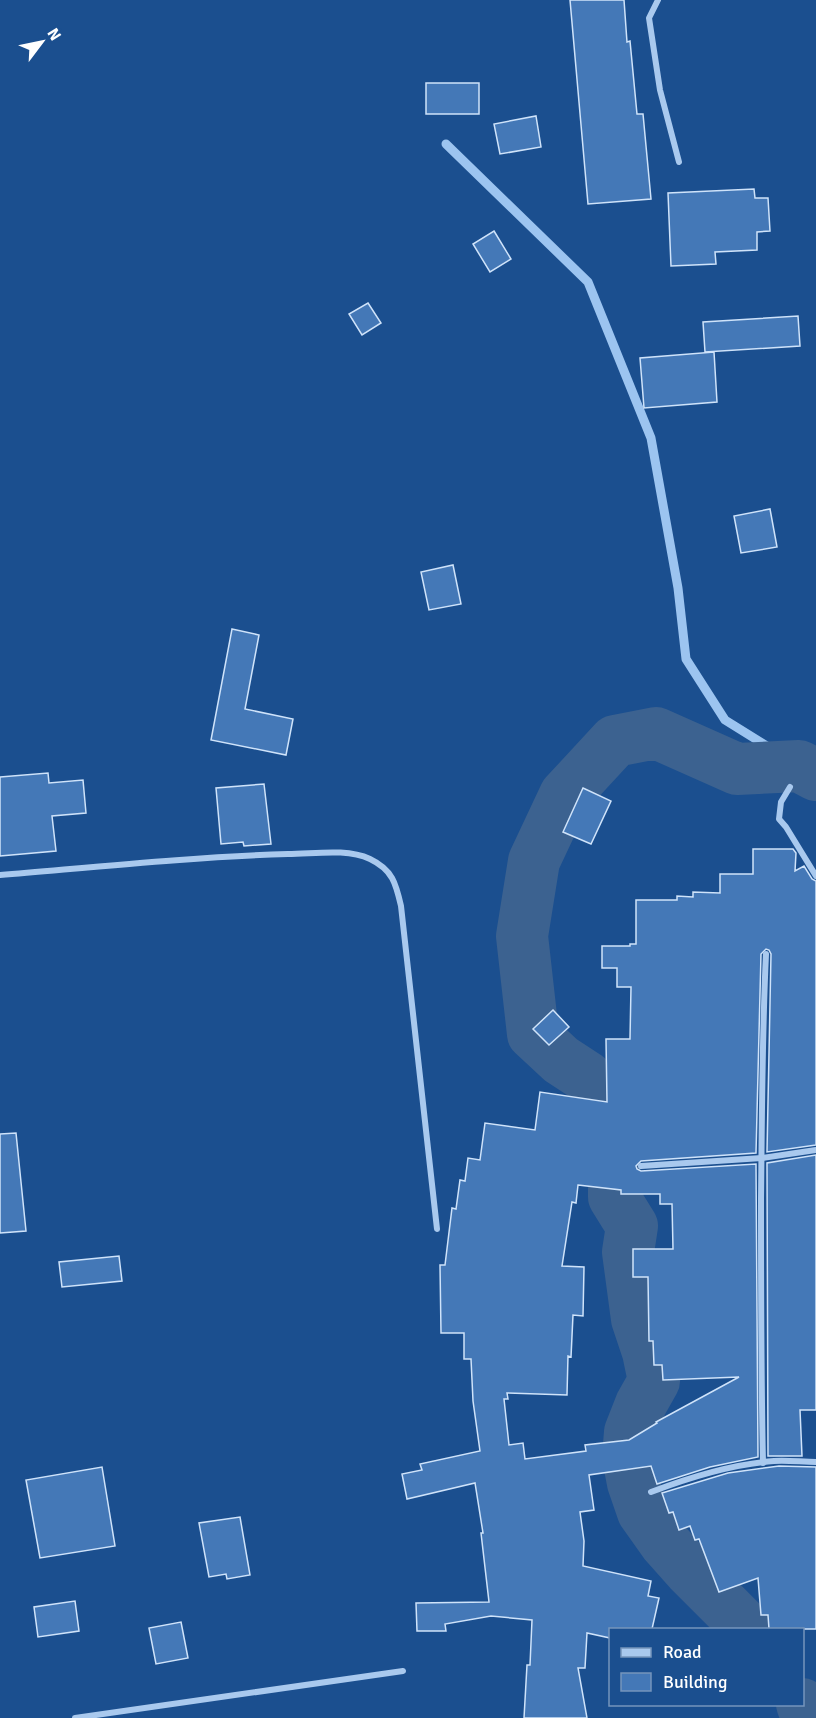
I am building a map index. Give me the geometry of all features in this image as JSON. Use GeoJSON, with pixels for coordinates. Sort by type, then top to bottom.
{"type":"FeatureCollection","features":[{"type":"Feature","properties":{"kind":"street"},"geometry":{"type":"LineString","coordinates":[[658,0],[649,18],[660,90],[679,162]]}},
{"type":"Feature","properties":{"kind":"street"},"geometry":{"type":"LineString","coordinates":[[790,787],[781,802],[779,819],[816,876]]}},
{"type":"Feature","properties":{"kind":"street"},"geometry":{"type":"LineString","coordinates":[[0,875],[228,856],[346,853],[369,859],[384,869],[396,882],[401,906],[438,1229]]}},
{"type":"Feature","properties":{"kind":"street"},"geometry":{"type":"LineString","coordinates":[[763,1463],[760,1369],[763,1017],[766,954]]}},
{"type":"Feature","properties":{"kind":"street"},"geometry":{"type":"LineString","coordinates":[[641,1166],[762,1158],[816,1150]]}},
{"type":"Feature","properties":{"kind":"street"},"geometry":{"type":"LineString","coordinates":[[651,1492],[740,1465],[774,1461],[816,1462]]}},
{"type":"Feature","properties":{"kind":"street"},"geometry":{"type":"LineString","coordinates":[[75,1718],[404,1671]]}},
{"type":"Feature","properties":{"kind":"building"},"geometry":{"type":"Polygon","coordinates":[[[570,0],[624,0],[637,114],[643,114],[651,199],[588,204],[570,0]]]}},
{"type":"Feature","properties":{"kind":"building"},"geometry":{"type":"Polygon","coordinates":[[[426,83],[479,83],[479,114],[426,114],[426,83]]]}},
{"type":"Feature","properties":{"kind":"building"},"geometry":{"type":"Polygon","coordinates":[[[536,116],[541,147],[500,154],[494,124],[536,116]]]}},
{"type":"Feature","properties":{"kind":"building"},"geometry":{"type":"Polygon","coordinates":[[[754,189],[755,198],[768,198],[770,231],[757,232],[757,250],[715,252],[716,264],[671,266],[668,193],[754,189]]]}},
{"type":"Feature","properties":{"kind":"building"},"geometry":{"type":"Polygon","coordinates":[[[494,231],[511,259],[490,272],[473,244],[494,231]]]}},
{"type":"Feature","properties":{"kind":"building"},"geometry":{"type":"Polygon","coordinates":[[[368,303],[381,323],[362,335],[349,314],[368,303]]]}},
{"type":"Feature","properties":{"kind":"building"},"geometry":{"type":"Polygon","coordinates":[[[798,316],[800,346],[705,352],[703,322],[798,316]]]}},
{"type":"Feature","properties":{"kind":"building"},"geometry":{"type":"Polygon","coordinates":[[[714,352],[717,402],[644,408],[640,358],[714,352]]]}},
{"type":"Feature","properties":{"kind":"building"},"geometry":{"type":"Polygon","coordinates":[[[770,509],[777,547],[741,553],[734,516],[770,509]]]}},
{"type":"Feature","properties":{"kind":"building"},"geometry":{"type":"Polygon","coordinates":[[[453,565],[461,604],[429,610],[421,572],[453,565]]]}},
{"type":"Feature","properties":{"kind":"building"},"geometry":{"type":"Polygon","coordinates":[[[232,629],[259,635],[245,709],[293,719],[286,755],[211,740],[232,629]]]}},
{"type":"Feature","properties":{"kind":"building"},"geometry":{"type":"Polygon","coordinates":[[[48,773],[49,783],[83,780],[86,813],[52,816],[56,851],[0,856],[0,777],[48,773]]]}},
{"type":"Feature","properties":{"kind":"building"},"geometry":{"type":"Polygon","coordinates":[[[264,784],[271,844],[244,846],[243,842],[221,844],[216,788],[264,784]]]}},
{"type":"Feature","properties":{"kind":"building"},"geometry":{"type":"Polygon","coordinates":[[[583,788],[611,801],[591,844],[563,832],[583,788]]]}},
{"type":"Feature","properties":{"kind":"building"},"geometry":{"type":"Polygon","coordinates":[[[753,849],[793,849],[796,853],[795,871],[804,866],[812,879],[816,881],[816,1145],[767,1152],[771,954],[766,949],[761,954],[756,1153],[641,1161],[636,1166],[641,1171],[756,1164],[758,1457],[710,1467],[657,1484],[651,1466],[589,1475],[594,1510],[580,1512],[584,1541],[583,1566],[651,1581],[648,1596],[659,1598],[652,1628],[609,1628],[609,1638],[587,1633],[585,1668],[578,1668],[587,1718],[524,1718],[532,1620],[491,1616],[445,1624],[446,1631],[417,1631],[416,1603],[489,1602],[481,1533],[483,1533],[475,1483],[407,1499],[402,1474],[422,1470],[420,1464],[480,1451],[473,1401],[471,1359],[464,1359],[464,1333],[441,1333],[440,1265],[445,1265],[452,1208],[456,1209],[460,1180],[465,1181],[468,1158],[480,1160],[485,1123],[535,1130],[540,1092],[607,1102],[606,1039],[630,1039],[631,987],[617,987],[617,968],[602,968],[602,946],[636,944],[636,900],[677,900],[677,896],[693,897],[693,892],[720,893],[720,874],[753,874],[753,849]],[[578,1185],[576,1203],[572,1202],[562,1266],[584,1267],[583,1316],[573,1315],[571,1357],[568,1356],[567,1395],[507,1393],[508,1399],[504,1399],[509,1445],[523,1443],[525,1459],[586,1451],[585,1445],[629,1440],[656,1422],[739,1377],[663,1380],[662,1365],[654,1365],[653,1341],[649,1341],[648,1277],[633,1277],[633,1249],[673,1249],[672,1204],[660,1204],[660,1194],[621,1194],[621,1190],[578,1185]]]}},
{"type":"Feature","properties":{"kind":"building"},"geometry":{"type":"Polygon","coordinates":[[[553,1010],[569,1027],[549,1045],[533,1029],[553,1010]]]}},
{"type":"Feature","properties":{"kind":"building"},"geometry":{"type":"Polygon","coordinates":[[[16,1133],[26,1231],[0,1233],[0,1134],[16,1133]]]}},
{"type":"Feature","properties":{"kind":"building"},"geometry":{"type":"Polygon","coordinates":[[[816,1155],[816,1410],[800,1410],[802,1456],[768,1456],[767,1163],[816,1155]]]}},
{"type":"Feature","properties":{"kind":"building"},"geometry":{"type":"Polygon","coordinates":[[[119,1256],[122,1281],[62,1287],[59,1262],[119,1256]]]}},
{"type":"Feature","properties":{"kind":"building"},"geometry":{"type":"Polygon","coordinates":[[[779,1466],[816,1467],[816,1629],[769,1628],[768,1615],[761,1615],[758,1578],[719,1592],[699,1539],[695,1540],[690,1526],[679,1530],[673,1512],[669,1513],[662,1493],[728,1473],[779,1466]]]}},
{"type":"Feature","properties":{"kind":"building"},"geometry":{"type":"Polygon","coordinates":[[[102,1467],[115,1546],[40,1558],[26,1480],[102,1467]]]}},
{"type":"Feature","properties":{"kind":"building"},"geometry":{"type":"Polygon","coordinates":[[[240,1517],[250,1575],[227,1579],[226,1574],[209,1577],[199,1523],[240,1517]]]}},
{"type":"Feature","properties":{"kind":"building"},"geometry":{"type":"Polygon","coordinates":[[[75,1601],[79,1631],[38,1637],[34,1607],[75,1601]]]}},
{"type":"Feature","properties":{"kind":"building"},"geometry":{"type":"Polygon","coordinates":[[[181,1622],[188,1658],[156,1664],[149,1628],[181,1622]]]}},
{"type":"Feature","properties":{"kind":"waterway"},"geometry":{"type":"LineString","coordinates":[[446,144],[588,282],[651,438],[678,588],[686,659],[725,720],[799,766]]}},
{"type":"Feature","properties":{"kind":"waterway"},"geometry":{"type":"LineString","coordinates":[[747,1628],[665,1543],[643,1512],[633,1483],[628,1457],[630,1432],[641,1404],[654,1381],[648,1352],[637,1319],[628,1252],[632,1226],[614,1197],[614,1139],[599,1093],[587,1077],[561,1060],[533,1034],[522,936],[534,861],[565,795],[615,741],[656,733],[737,769],[799,766],[816,775]]}},
{"type":"Feature","properties":{"kind":"waterway"},"geometry":{"type":"LineString","coordinates":[[803,1706],[807,1718]]}}]}
